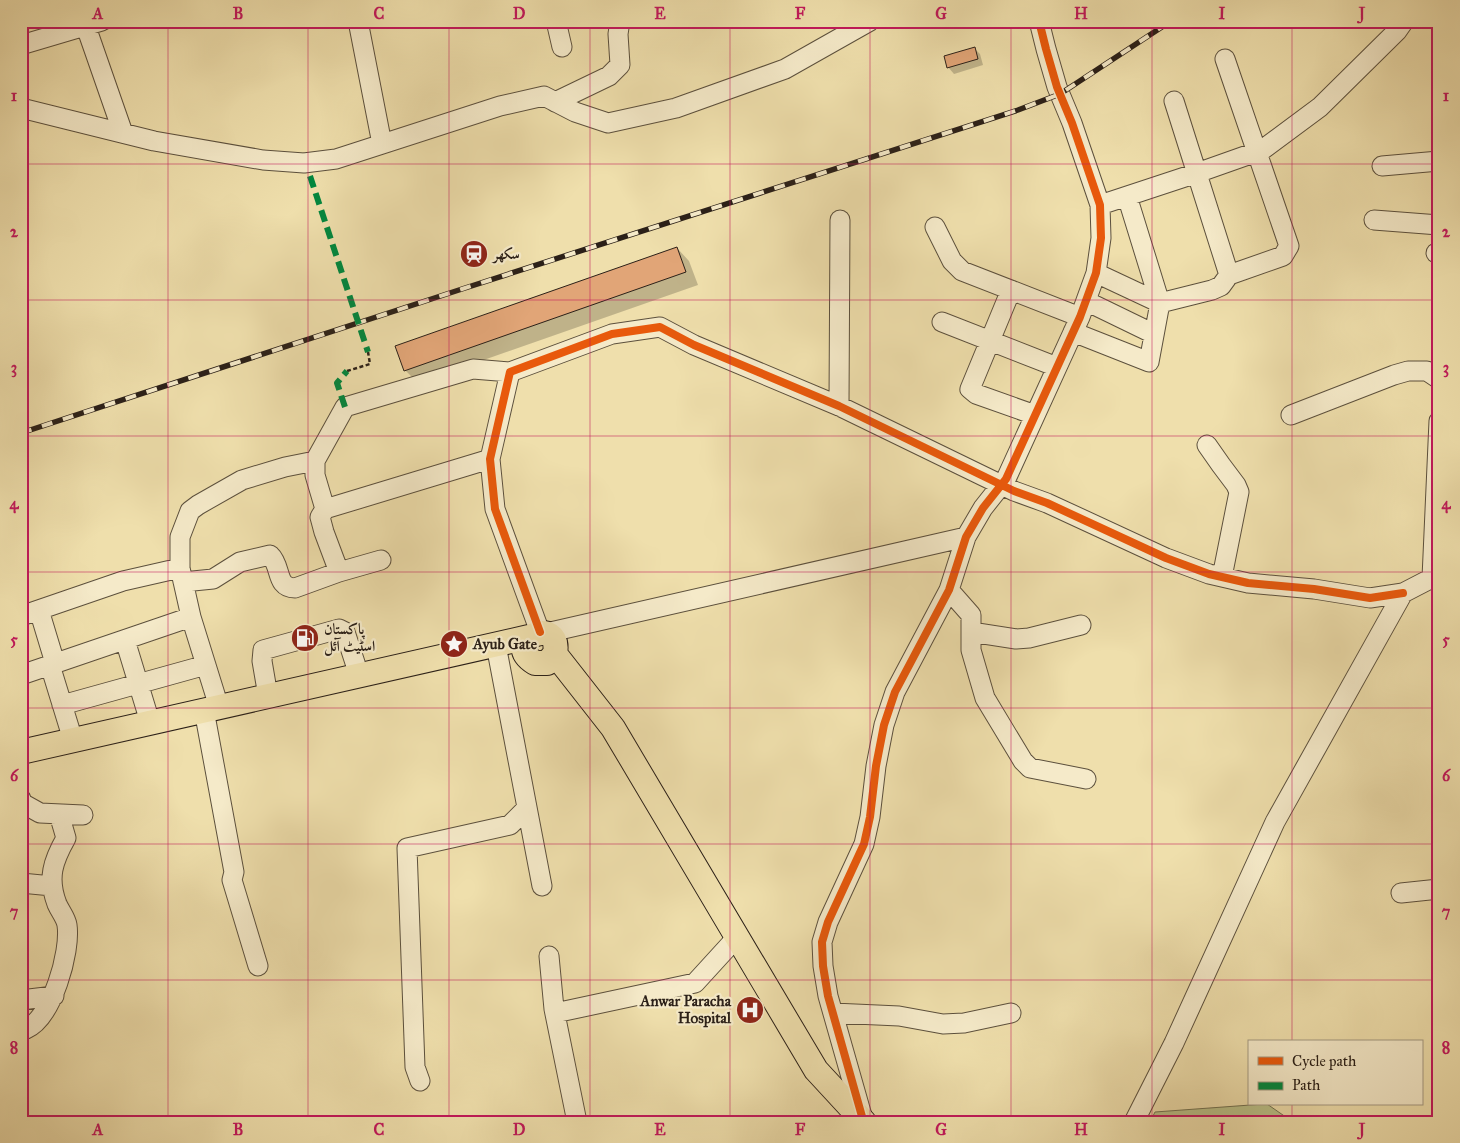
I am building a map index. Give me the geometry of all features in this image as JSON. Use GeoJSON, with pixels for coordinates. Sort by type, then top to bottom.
{"type":"FeatureCollection","features":[{"type":"Feature","properties":{"kind":"main road"},"geometry":{"type":"LineString","coordinates":[[21,752],[496,644],[543,639],[613,728],[816,1070],[864,1121]]}},
{"type":"Feature","properties":{"kind":"street"},"geometry":{"type":"LineString","coordinates":[[358,21],[382,144]]}},
{"type":"Feature","properties":{"kind":"street"},"geometry":{"type":"LineString","coordinates":[[556,21],[562,47]]}},
{"type":"Feature","properties":{"kind":"street"},"geometry":{"type":"LineString","coordinates":[[555,102],[609,76],[620,66],[618,34],[620,21]]}},
{"type":"Feature","properties":{"kind":"street"},"geometry":{"type":"LineString","coordinates":[[21,108],[154,140],[263,160],[304,163],[336,159],[500,106],[544,96],[575,112],[608,123],[676,108],[786,70],[870,21]]}},
{"type":"Feature","properties":{"kind":"street"},"geometry":{"type":"LineString","coordinates":[[864,1121],[833,1013],[823,966],[822,942],[828,922],[864,844],[884,725],[895,692],[949,590],[966,537],[974,521],[1006,479],[1057,367],[1096,274],[1101,238],[1100,205],[1072,123],[1057,87],[1039,21]]}},
{"type":"Feature","properties":{"kind":"street"},"geometry":{"type":"LineString","coordinates":[[1100,205],[1262,150],[1320,107],[1397,31],[1404,21]]}},
{"type":"Feature","properties":{"kind":"street"},"geometry":{"type":"LineString","coordinates":[[21,45],[91,23],[123,133]]}},
{"type":"Feature","properties":{"kind":"street"},"geometry":{"type":"LineString","coordinates":[[1096,274],[1160,302],[1212,290],[1220,286],[1229,276],[1284,256],[1288,246],[1225,59]]}},
{"type":"Feature","properties":{"kind":"street"},"geometry":{"type":"LineString","coordinates":[[1174,101],[1229,276]]}},
{"type":"Feature","properties":{"kind":"street"},"geometry":{"type":"LineString","coordinates":[[1382,166],[1439,161]]}},
{"type":"Feature","properties":{"kind":"street"},"geometry":{"type":"LineString","coordinates":[[1079,316],[1150,362],[1160,302],[1127,196]]}},
{"type":"Feature","properties":{"kind":"street"},"geometry":{"type":"LineString","coordinates":[[839,406],[840,220]]}},
{"type":"Feature","properties":{"kind":"street"},"geometry":{"type":"LineString","coordinates":[[1374,220],[1439,225]]}},
{"type":"Feature","properties":{"kind":"street"},"geometry":{"type":"LineString","coordinates":[[935,228],[952,261],[962,272],[1079,316],[1154,334]]}},
{"type":"Feature","properties":{"kind":"street"},"geometry":{"type":"LineString","coordinates":[[1011,290],[970,389],[976,394],[1035,415]]}},
{"type":"Feature","properties":{"kind":"street"},"geometry":{"type":"LineString","coordinates":[[942,322],[1057,367]]}},
{"type":"Feature","properties":{"kind":"street"},"geometry":{"type":"LineString","coordinates":[[325,509],[314,475],[315,460],[345,407],[473,369],[510,372],[612,334],[660,327],[694,345],[839,406],[1014,491],[1098,525],[1166,558],[1222,577],[1248,583],[1314,589],[1370,598],[1409,590],[1437,579],[1439,422]]}},
{"type":"Feature","properties":{"kind":"street"},"geometry":{"type":"LineString","coordinates":[[1291,415],[1408,371],[1427,371],[1439,379]]}},
{"type":"Feature","properties":{"kind":"street"},"geometry":{"type":"LineString","coordinates":[[510,372],[490,459],[495,509],[543,639],[966,537]]}},
{"type":"Feature","properties":{"kind":"street"},"geometry":{"type":"LineString","coordinates":[[1207,445],[1239,492],[1222,577]]}},
{"type":"Feature","properties":{"kind":"street"},"geometry":{"type":"LineString","coordinates":[[339,572],[320,517],[325,509],[490,459]]}},
{"type":"Feature","properties":{"kind":"street"},"geometry":{"type":"LineString","coordinates":[[258,966],[232,880],[234,872],[206,665],[191,617],[182,575],[180,537],[190,511],[242,480],[315,460]]}},
{"type":"Feature","properties":{"kind":"street"},"geometry":{"type":"LineString","coordinates":[[73,740],[52,664],[30,613],[123,581],[182,575],[213,579],[240,562],[270,555],[276,560],[277,570],[284,586],[288,588],[295,588],[339,572],[381,560]]}},
{"type":"Feature","properties":{"kind":"street"},"geometry":{"type":"LineString","coordinates":[[949,590],[971,615],[971,650],[985,698],[1023,761],[1030,768],[1086,779]]}},
{"type":"Feature","properties":{"kind":"street"},"geometry":{"type":"LineString","coordinates":[[1134,1122],[1174,1043],[1275,822],[1409,590]]}},
{"type":"Feature","properties":{"kind":"street"},"geometry":{"type":"LineString","coordinates":[[21,675],[191,617]]}},
{"type":"Feature","properties":{"kind":"street"},"geometry":{"type":"LineString","coordinates":[[971,632],[1016,639],[1029,638],[1081,624]]}},
{"type":"Feature","properties":{"kind":"street"},"geometry":{"type":"LineString","coordinates":[[268,696],[262,661],[263,650],[339,629],[344,632],[359,675]]}},
{"type":"Feature","properties":{"kind":"street"},"geometry":{"type":"LineString","coordinates":[[126,640],[150,722]]}},
{"type":"Feature","properties":{"kind":"street"},"geometry":{"type":"LineString","coordinates":[[496,644],[542,886]]}},
{"type":"Feature","properties":{"kind":"street"},"geometry":{"type":"LineString","coordinates":[[62,705],[206,665]]}},
{"type":"Feature","properties":{"kind":"street"},"geometry":{"type":"LineString","coordinates":[[21,799],[22,803],[40,813],[83,815]]}},
{"type":"Feature","properties":{"kind":"street"},"geometry":{"type":"LineString","coordinates":[[420,1081],[415,1067],[407,848],[510,825],[527,808]]}},
{"type":"Feature","properties":{"kind":"street"},"geometry":{"type":"LineString","coordinates":[[21,1027],[26,1029],[39,1019],[54,996],[62,966],[67,933],[66,923],[53,893],[52,886],[54,861],[66,838],[59,814]]}},
{"type":"Feature","properties":{"kind":"street"},"geometry":{"type":"LineString","coordinates":[[21,883],[52,886]]}},
{"type":"Feature","properties":{"kind":"street"},"geometry":{"type":"LineString","coordinates":[[1401,894],[1439,889]]}},
{"type":"Feature","properties":{"kind":"street"},"geometry":{"type":"LineString","coordinates":[[555,1013],[695,983],[737,937]]}},
{"type":"Feature","properties":{"kind":"street"},"geometry":{"type":"LineString","coordinates":[[549,956],[555,1013],[577,1122]]}},
{"type":"Feature","properties":{"kind":"street"},"geometry":{"type":"LineString","coordinates":[[21,1000],[54,996]]}},
{"type":"Feature","properties":{"kind":"street"},"geometry":{"type":"LineString","coordinates":[[833,1013],[898,1016],[943,1024],[964,1023],[1011,1013]]}},
{"type":"Feature","properties":{"kind":"path"},"geometry":{"type":"LineString","coordinates":[[347,371],[370,364],[368,352]]}},
{"type":"Feature","properties":{"kind":"green space"},"geometry":{"type":"Polygon","coordinates":[[[1248,1105],[1270,1106],[1293,1122],[1150,1122],[1155,1112],[1248,1105]]]}},
{"type":"Feature","properties":{"kind":"building"},"geometry":{"type":"Polygon","coordinates":[[[975,47],[978,59],[947,68],[944,56],[975,47]]]}},
{"type":"Feature","properties":{"kind":"building"},"geometry":{"type":"Polygon","coordinates":[[[677,247],[686,272],[404,371],[395,346],[677,247]]]}},
{"type":"Feature","properties":{"kind":"railway"},"geometry":{"type":"LineString","coordinates":[[21,433],[1018,110],[1060,94],[1171,21]]}},
{"type":"Feature","properties":{"kind":"marked path"},"geometry":{"type":"LineString","coordinates":[[310,176],[368,352]]}},
{"type":"Feature","properties":{"kind":"marked path"},"geometry":{"type":"LineString","coordinates":[[345,407],[337,383],[347,371]]}},
{"type":"Feature","properties":{"kind":"cycle path"},"geometry":{"type":"LineString","coordinates":[[863,1120],[828,996],[823,966],[822,942],[828,922],[864,844],[884,725],[895,692],[949,590],[966,537],[983,508],[1006,479],[1080,317],[1096,273],[1101,238],[1100,205],[1072,123],[1057,87],[1039,21]]}},
{"type":"Feature","properties":{"kind":"cycle path"},"geometry":{"type":"LineString","coordinates":[[540,632],[495,509],[490,459],[510,372],[612,334],[660,327],[694,345],[839,406],[1014,491],[1047,503],[1166,558],[1209,574],[1248,583],[1314,589],[1370,598],[1403,593]]}},
{"type":"Feature","properties":{"kind":"place","name":"سكهر"},"geometry":{"type":"Point","coordinates":[474,254]}},
{"type":"Feature","properties":{"kind":"place","name":"پاکستان اسٹیٹ آئل"},"geometry":{"type":"Point","coordinates":[305,638]}},
{"type":"Feature","properties":{"kind":"place","name":"Ayub Gate"},"geometry":{"type":"Point","coordinates":[454,644]}},
{"type":"Feature","properties":{"kind":"place","name":"Anwar Paracha Hospital"},"geometry":{"type":"Point","coordinates":[750,1010]}}]}
